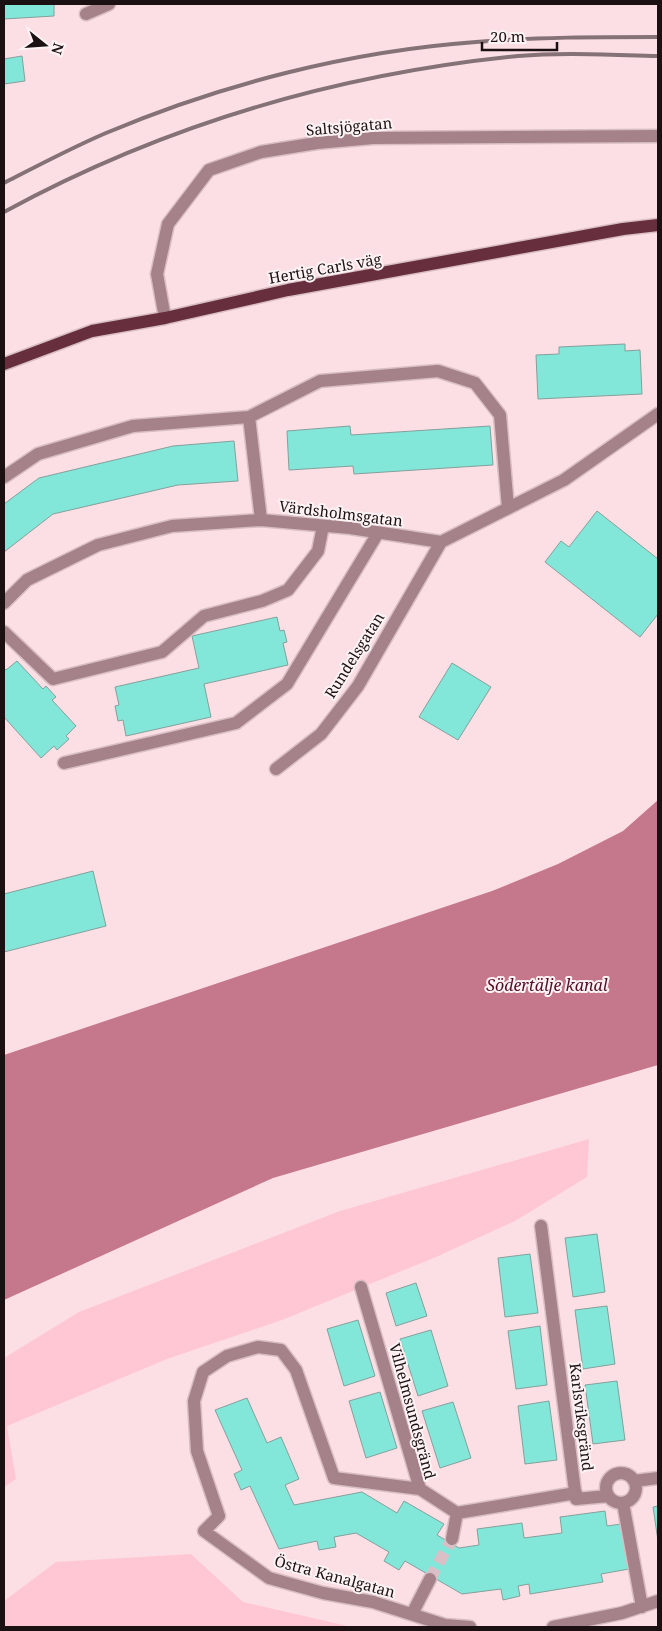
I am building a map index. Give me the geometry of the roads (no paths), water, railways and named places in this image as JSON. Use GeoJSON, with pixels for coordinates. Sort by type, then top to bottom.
{"type":"FeatureCollection","features":[{"type":"Feature","properties":{"kind":"main road","name":"Hertig Carls väg"},"geometry":{"type":"LineString","coordinates":[[4,364],[92,331],[165,318],[288,290],[623,228],[658,225]]}},
{"type":"Feature","properties":{"kind":"street"},"geometry":{"type":"LineString","coordinates":[[86,14],[109,4]]}},
{"type":"Feature","properties":{"kind":"street","name":"Saltsjögatan"},"geometry":{"type":"LineString","coordinates":[[165,318],[157,274],[168,224],[209,170],[261,152],[316,143],[373,138],[658,136]]}},
{"type":"Feature","properties":{"kind":"street"},"geometry":{"type":"LineString","coordinates":[[4,477],[38,454],[133,426],[248,417],[320,381],[438,371],[475,383],[500,415],[508,508]]}},
{"type":"Feature","properties":{"kind":"street"},"geometry":{"type":"LineString","coordinates":[[441,542],[564,480],[658,414]]}},
{"type":"Feature","properties":{"kind":"street"},"geometry":{"type":"LineString","coordinates":[[248,417],[261,520]]}},
{"type":"Feature","properties":{"kind":"street","name":"Värdsholmsgatan"},"geometry":{"type":"LineString","coordinates":[[4,603],[27,580],[98,545],[172,526],[261,520],[323,526],[441,542]]}},
{"type":"Feature","properties":{"kind":"street"},"geometry":{"type":"LineString","coordinates":[[4,632],[54,679],[162,652],[204,616],[262,601],[288,590],[318,551],[323,526]]}},
{"type":"Feature","properties":{"kind":"street"},"geometry":{"type":"LineString","coordinates":[[64,763],[236,723],[287,684],[378,533]]}},
{"type":"Feature","properties":{"kind":"street","name":"Rundelsgatan"},"geometry":{"type":"LineString","coordinates":[[276,769],[321,734],[358,686],[441,542]]}},
{"type":"Feature","properties":{"kind":"street","name":"Karlsviksgränd"},"geometry":{"type":"LineString","coordinates":[[457,1513],[576,1492],[541,1226]]}},
{"type":"Feature","properties":{"kind":"street","name":"Vilhelmsundsgränd"},"geometry":{"type":"LineString","coordinates":[[204,1531],[219,1516],[197,1451],[194,1401],[203,1372],[227,1356],[258,1347],[281,1350],[296,1370],[334,1478],[420,1489],[361,1287]]}},
{"type":"Feature","properties":{"kind":"street"},"geometry":{"type":"LineString","coordinates":[[634,1481],[635,1492],[628,1502],[623,1504],[617,1503],[608,1496],[606,1485],[613,1476],[624,1474],[634,1481],[658,1478]]}},
{"type":"Feature","properties":{"kind":"street"},"geometry":{"type":"LineString","coordinates":[[420,1489],[457,1513],[452,1539]]}},
{"type":"Feature","properties":{"kind":"street"},"geometry":{"type":"LineString","coordinates":[[576,1492],[576,1499],[608,1496]]}},
{"type":"Feature","properties":{"kind":"street"},"geometry":{"type":"LineString","coordinates":[[623,1504],[642,1607]]}},
{"type":"Feature","properties":{"kind":"street","name":"Östra Kanalgatan"},"geometry":{"type":"LineString","coordinates":[[204,1531],[269,1578],[323,1593],[373,1602],[445,1625],[470,1627]]}},
{"type":"Feature","properties":{"kind":"street"},"geometry":{"type":"LineString","coordinates":[[412,1614],[430,1579]]}},
{"type":"Feature","properties":{"kind":"street"},"geometry":{"type":"LineString","coordinates":[[553,1627],[642,1607],[658,1601]]}},
{"type":"Feature","properties":{"kind":"water","name":"Södertälje kanal"},"geometry":{"type":"Polygon","coordinates":[[[658,800],[658,1065],[273,1178],[4,1300],[4,1055],[492,891],[558,864],[623,831],[658,800]]]}},
{"type":"Feature","properties":{"kind":"tunnel"},"geometry":{"type":"LineString","coordinates":[[430,1579],[452,1539]]}},
{"type":"Feature","properties":{"kind":"railway"},"geometry":{"type":"LineString","coordinates":[[4,183],[54,157],[150,115],[195,99],[288,72],[382,53],[429,46],[545,38],[658,37]]}},
{"type":"Feature","properties":{"kind":"railway"},"geometry":{"type":"LineString","coordinates":[[4,212],[126,153],[189,129],[253,108],[318,90],[451,64],[518,56],[570,54],[658,56]]}}]}
